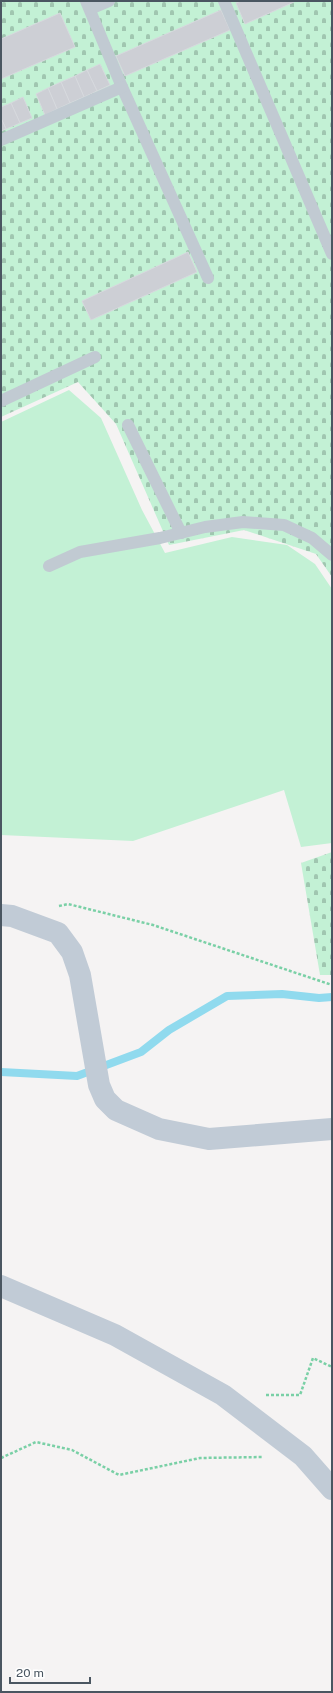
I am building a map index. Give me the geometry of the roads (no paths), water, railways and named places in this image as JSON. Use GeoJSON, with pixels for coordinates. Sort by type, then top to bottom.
{"type":"FeatureCollection","features":[{"type":"Feature","properties":{"kind":"main road"},"geometry":{"type":"LineString","coordinates":[[1,915],[12,916],[58,933],[72,952],[80,975],[99,1085],[105,1099],[116,1110],[158,1129],[209,1139],[332,1129]]}},
{"type":"Feature","properties":{"kind":"main road"},"geometry":{"type":"LineString","coordinates":[[1,1286],[115,1335],[223,1395],[302,1456],[332,1489]]}},
{"type":"Feature","properties":{"kind":"lane"},"geometry":{"type":"LineString","coordinates":[[109,1],[88,5],[122,87],[208,278]]}},
{"type":"Feature","properties":{"kind":"lane"},"geometry":{"type":"LineString","coordinates":[[224,1],[332,254]]}},
{"type":"Feature","properties":{"kind":"lane"},"geometry":{"type":"LineString","coordinates":[[1,140],[122,87]]}},
{"type":"Feature","properties":{"kind":"lane"},"geometry":{"type":"LineString","coordinates":[[1,401],[95,357]]}},
{"type":"Feature","properties":{"kind":"lane"},"geometry":{"type":"LineString","coordinates":[[128,425],[181,533]]}},
{"type":"Feature","properties":{"kind":"lane"},"geometry":{"type":"LineString","coordinates":[[49,566],[80,552],[205,527],[243,522],[284,525],[312,538],[332,555]]}},
{"type":"Feature","properties":{"kind":"waterway"},"geometry":{"type":"LineString","coordinates":[[1,1072],[77,1076],[141,1052],[169,1030],[227,996],[282,994],[319,998],[332,997]]}}]}
